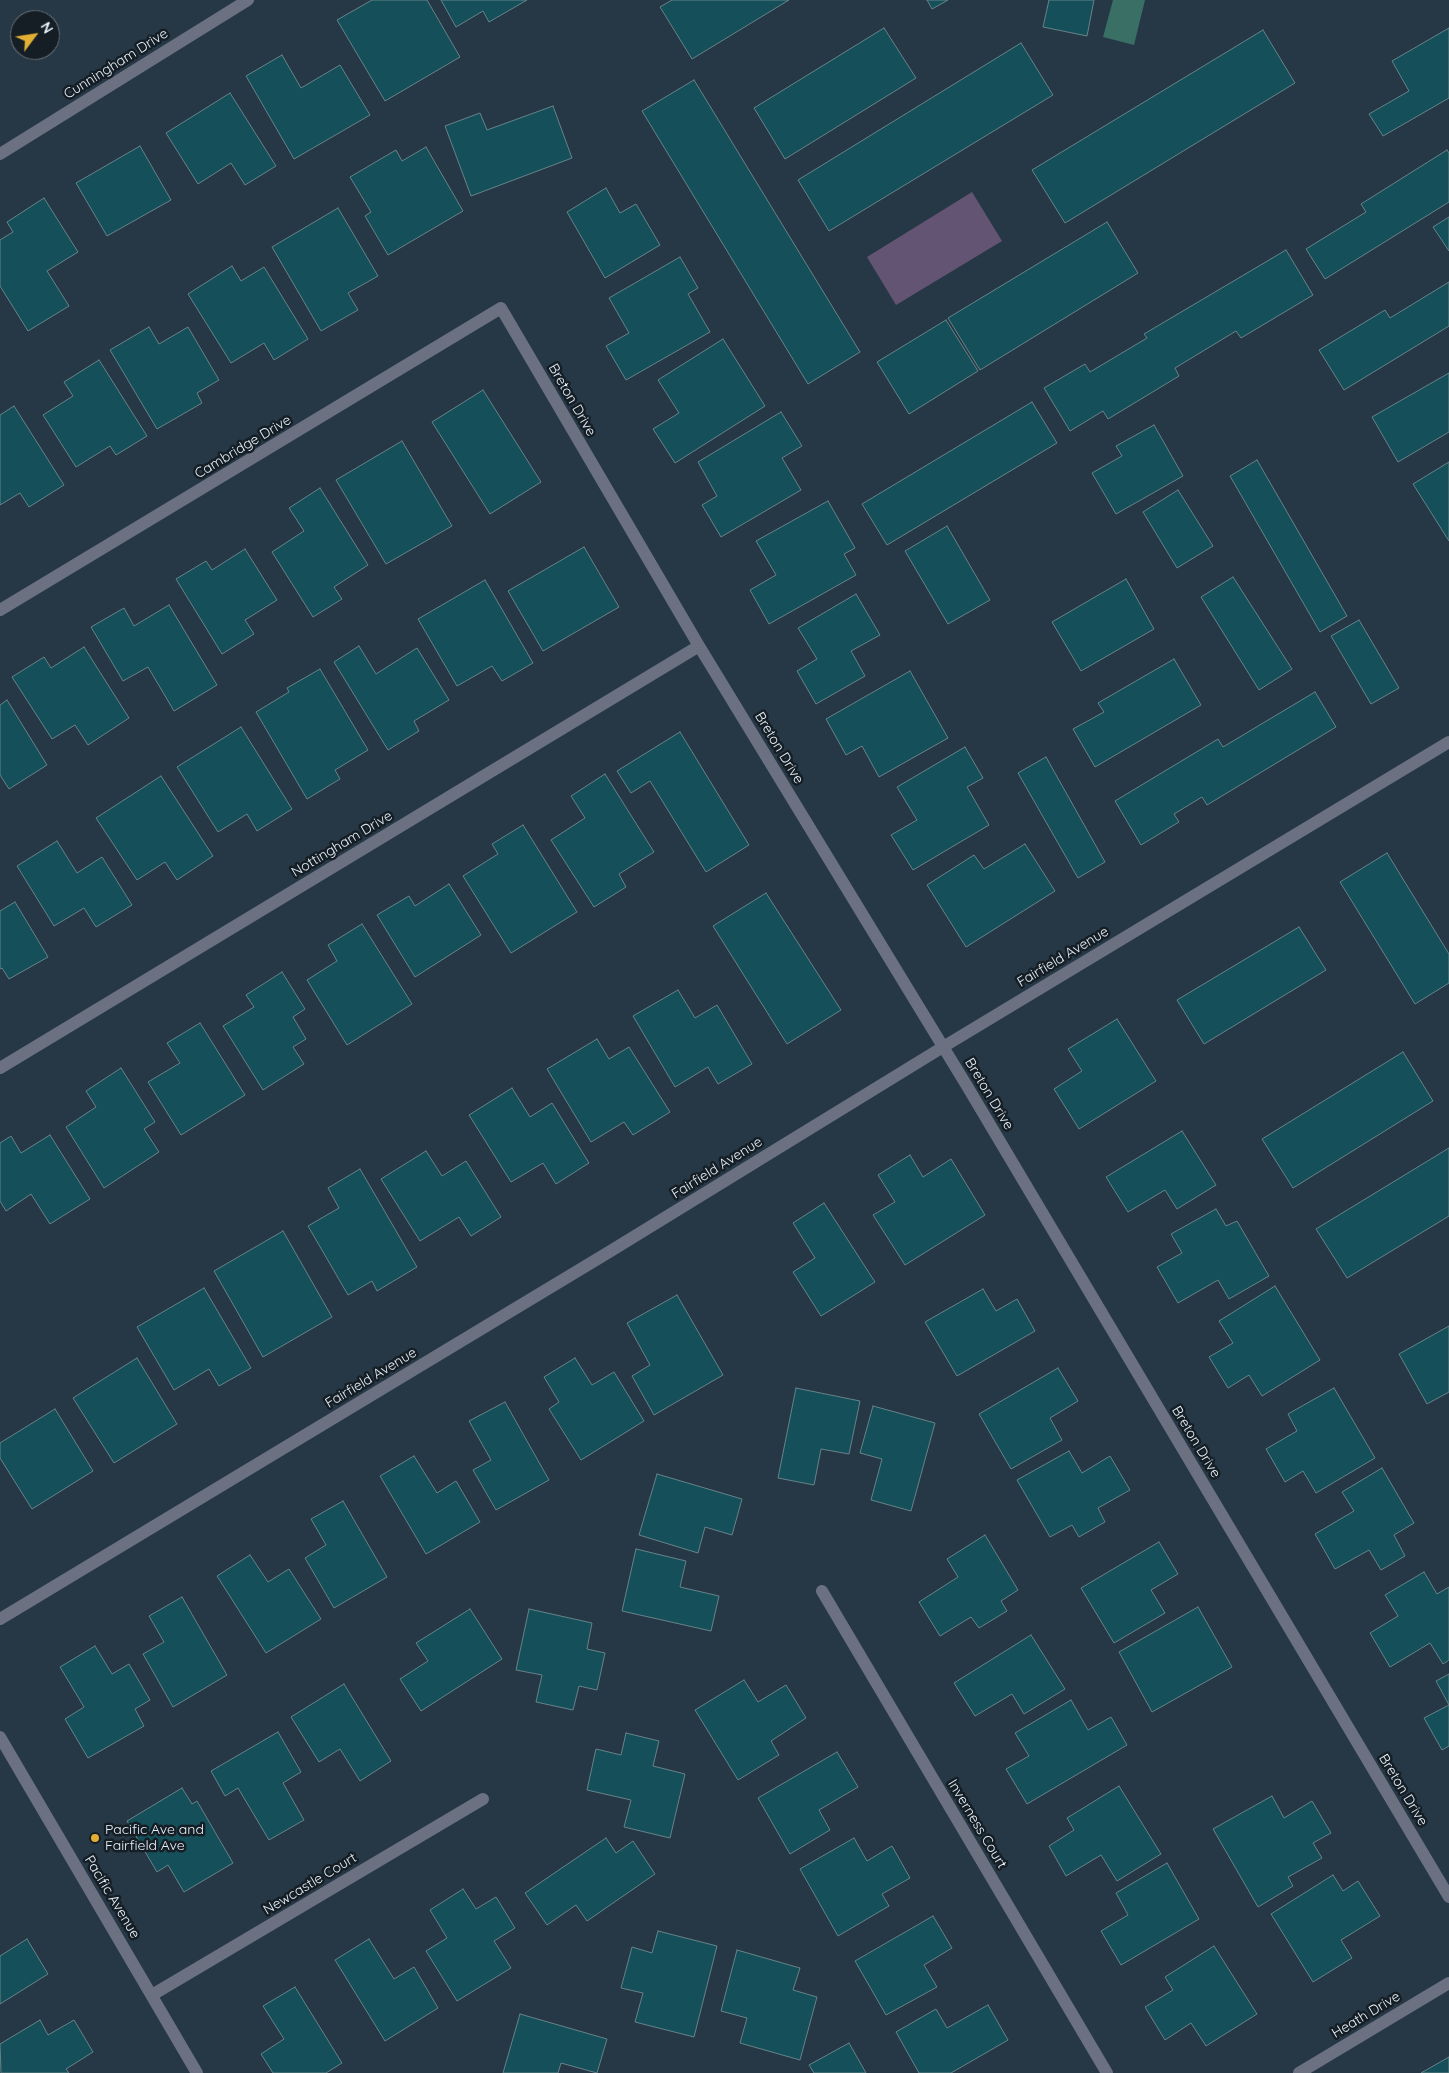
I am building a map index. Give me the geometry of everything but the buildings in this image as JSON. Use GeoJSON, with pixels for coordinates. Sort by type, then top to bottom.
{"type":"FeatureCollection","features":[{"type":"Feature","properties":{"kind":"street","name":"Cunningham Drive"},"geometry":{"type":"LineString","coordinates":[[0,154],[248,0]]}},
{"type":"Feature","properties":{"kind":"street","name":"Cambridge Drive"},"geometry":{"type":"LineString","coordinates":[[0,610],[501,308]]}},
{"type":"Feature","properties":{"kind":"street","name":"Breton Drive"},"geometry":{"type":"LineString","coordinates":[[501,308],[699,646],[944,1047],[1449,1897]]}},
{"type":"Feature","properties":{"kind":"street","name":"Nottingham Drive"},"geometry":{"type":"LineString","coordinates":[[0,1068],[699,646]]}},
{"type":"Feature","properties":{"kind":"street","name":"Fairfield Avenue"},"geometry":{"type":"LineString","coordinates":[[0,1619],[1449,742]]}},
{"type":"Feature","properties":{"kind":"street","name":"Inverness Court"},"geometry":{"type":"LineString","coordinates":[[822,1591],[1107,2073]]}},
{"type":"Feature","properties":{"kind":"street","name":"Pacific Avenue"},"geometry":{"type":"LineString","coordinates":[[0,1737],[198,2073]]}},
{"type":"Feature","properties":{"kind":"street","name":"Newcastle Court"},"geometry":{"type":"LineString","coordinates":[[152,1995],[483,1799]]}},
{"type":"Feature","properties":{"kind":"street","name":"Heath Drive"},"geometry":{"type":"LineString","coordinates":[[1299,2073],[1449,1983]]}},
{"type":"Feature","properties":{"kind":"shaded area"},"geometry":{"type":"Polygon","coordinates":[[[1113,0],[1145,0],[1134,45],[1103,37],[1113,0]]]}},
{"type":"Feature","properties":{"kind":"shaded area"},"geometry":{"type":"Polygon","coordinates":[[[972,192],[1002,241],[896,305],[867,257],[972,192]]]}},
{"type":"Feature","properties":{"kind":"place","name":"Pacific Ave and Fairfield Ave"},"geometry":{"type":"Point","coordinates":[95,1838]}}]}
